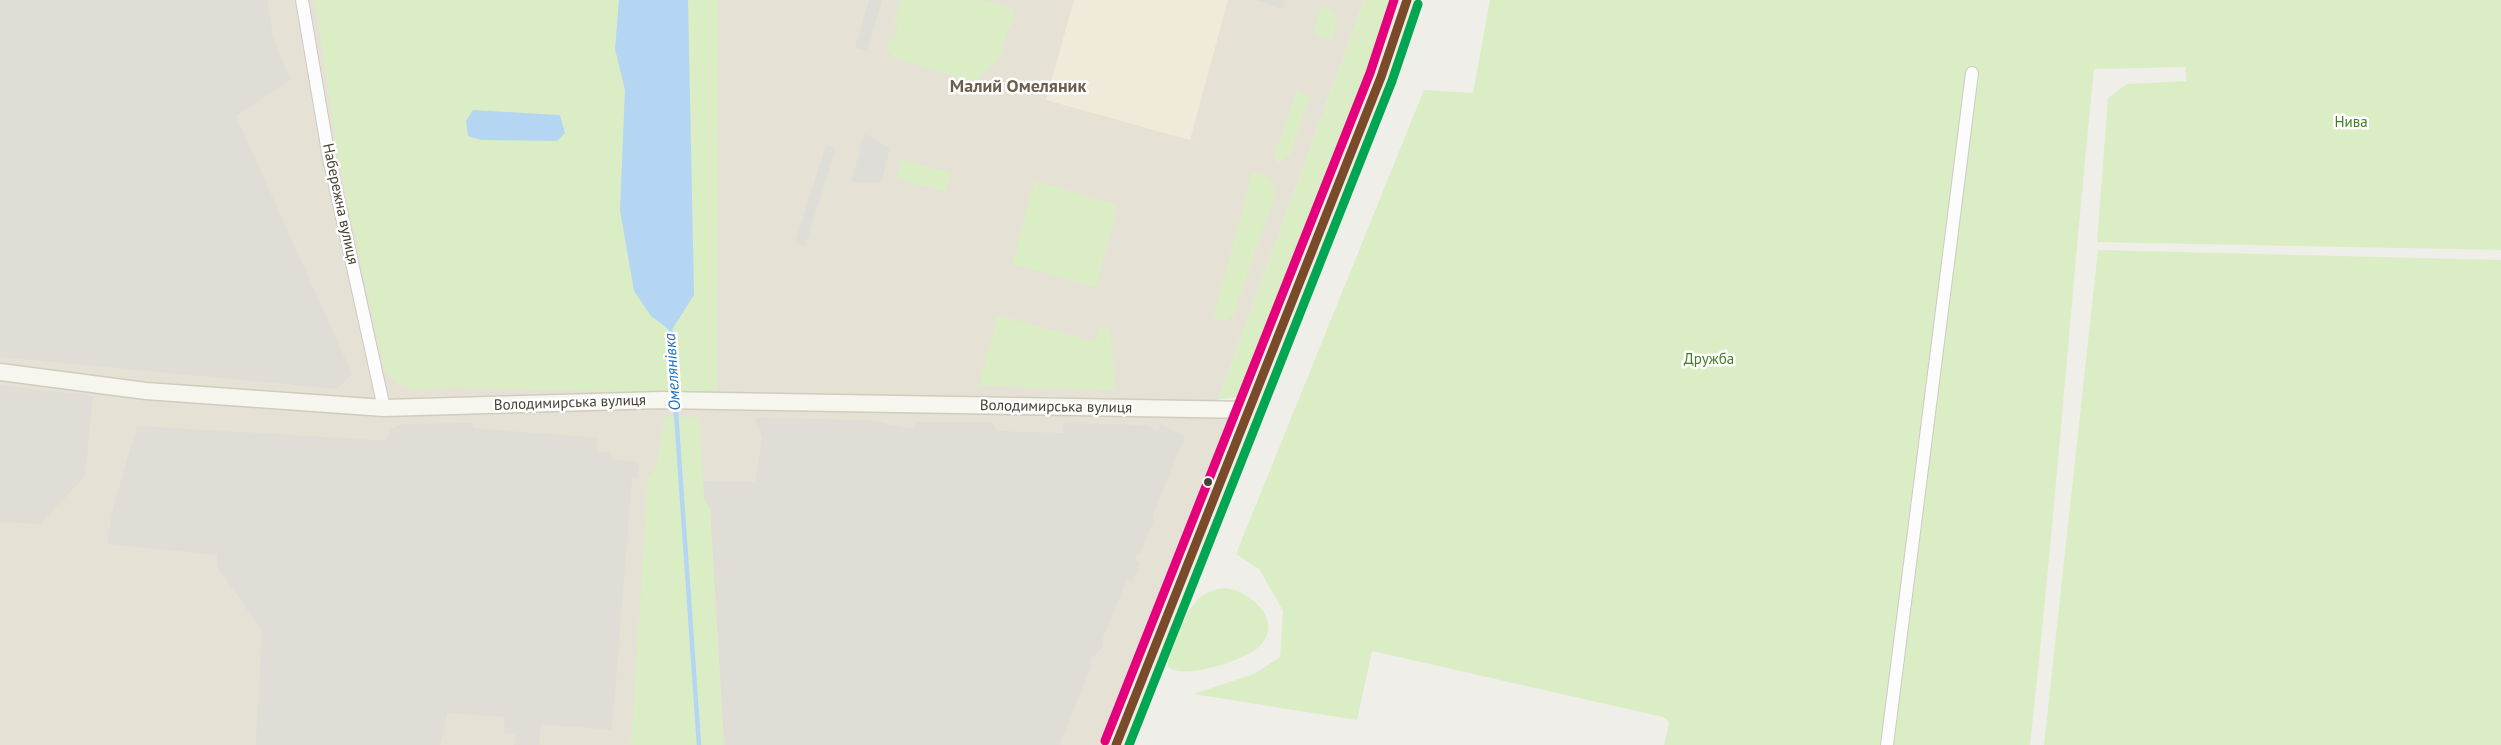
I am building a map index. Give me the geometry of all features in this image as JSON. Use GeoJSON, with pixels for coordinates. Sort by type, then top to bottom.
{"type":"FeatureCollection","features":[{"type":"Feature","properties":{"kind":"main road"},"geometry":{"type":"LineString","coordinates":[[1116,745],[1382,76],[1407,0]]}},
{"type":"Feature","properties":{"kind":"street","name":"Набережна вулиця"},"geometry":{"type":"LineString","coordinates":[[302,0],[329,158],[384,408]]}},
{"type":"Feature","properties":{"kind":"street"},"geometry":{"type":"LineString","coordinates":[[1887,745],[1972,73]]}},
{"type":"Feature","properties":{"kind":"street","name":"Володимирська вулиця"},"geometry":{"type":"LineString","coordinates":[[0,372],[146,391],[384,408],[671,401],[1250,410]]}},
{"type":"Feature","properties":{"kind":"shaded area"},"geometry":{"type":"Polygon","coordinates":[[[0,0],[1364,0],[1218,400],[1245,413],[1105,745],[0,745],[0,0]]]}},
{"type":"Feature","properties":{"kind":"shaded area"},"geometry":{"type":"Polygon","coordinates":[[[0,0],[268,0],[272,33],[290,80],[236,116],[352,374],[337,389],[0,357],[0,0]]]}},
{"type":"Feature","properties":{"kind":"shaded area"},"geometry":{"type":"Polygon","coordinates":[[[869,0],[882,0],[867,51],[855,48],[869,0]]]}},
{"type":"Feature","properties":{"kind":"shaded area"},"geometry":{"type":"Polygon","coordinates":[[[1074,0],[1228,0],[1190,140],[1046,100],[1074,0]]]}},
{"type":"Feature","properties":{"kind":"shaded area"},"geometry":{"type":"Polygon","coordinates":[[[1256,0],[1284,0],[1282,9],[1256,0]]]}},
{"type":"Feature","properties":{"kind":"shaded area"},"geometry":{"type":"Polygon","coordinates":[[[865,134],[890,148],[881,182],[851,182],[865,134]]]}},
{"type":"Feature","properties":{"kind":"shaded area"},"geometry":{"type":"Polygon","coordinates":[[[826,145],[836,148],[805,246],[795,243],[826,145]]]}},
{"type":"Feature","properties":{"kind":"shaded area"},"geometry":{"type":"Polygon","coordinates":[[[0,385],[93,396],[85,476],[40,524],[0,522],[0,385]]]}},
{"type":"Feature","properties":{"kind":"shaded area"},"geometry":{"type":"Polygon","coordinates":[[[755,418],[869,420],[911,429],[918,422],[992,422],[997,431],[1063,433],[1063,423],[1147,425],[1158,431],[1161,425],[1185,436],[1140,554],[1137,554],[1135,560],[1140,563],[1133,581],[1127,579],[1103,638],[1102,648],[1089,663],[1092,665],[1059,745],[724,745],[710,508],[704,499],[703,481],[755,482],[762,438],[755,418]]]}},
{"type":"Feature","properties":{"kind":"shaded area"},"geometry":{"type":"Polygon","coordinates":[[[473,423],[473,428],[598,438],[597,451],[611,453],[611,459],[639,462],[638,477],[632,477],[612,730],[541,724],[539,745],[514,745],[515,734],[504,733],[505,717],[447,713],[440,745],[256,745],[262,631],[217,566],[217,555],[107,544],[113,508],[137,426],[387,440],[391,429],[402,424],[473,423]]]}},
{"type":"Feature","properties":{"kind":"green space"},"geometry":{"type":"Polygon","coordinates":[[[315,0],[619,0],[615,49],[625,90],[620,210],[634,291],[694,295],[688,0],[718,0],[717,395],[450,387],[413,389],[391,378],[384,370],[339,163],[315,0]]]}},
{"type":"Feature","properties":{"kind":"green space"},"geometry":{"type":"Polygon","coordinates":[[[900,0],[983,0],[1015,10],[1000,56],[978,80],[970,81],[892,57],[888,52],[888,39],[894,41],[898,27],[893,25],[900,0]]]}},
{"type":"Feature","properties":{"kind":"green space"},"geometry":{"type":"Polygon","coordinates":[[[1364,0],[1396,0],[1362,101],[1243,396],[1218,400],[1364,0]]]}},
{"type":"Feature","properties":{"kind":"green space","name":"Дружба"},"geometry":{"type":"Polygon","coordinates":[[[1490,0],[2501,0],[2501,250],[2097,242],[2108,98],[2127,84],[2186,81],[2186,67],[2094,69],[2030,745],[1664,745],[1669,724],[1663,717],[1372,651],[1357,720],[1193,694],[1254,674],[1280,657],[1283,611],[1259,569],[1236,554],[1424,90],[1473,93],[1490,0]]]}},
{"type":"Feature","properties":{"kind":"green space"},"geometry":{"type":"Polygon","coordinates":[[[1321,6],[1332,11],[1336,18],[1332,40],[1313,34],[1321,6]]]}},
{"type":"Feature","properties":{"kind":"green space"},"geometry":{"type":"Polygon","coordinates":[[[1296,91],[1310,96],[1290,155],[1277,164],[1274,155],[1296,91]]]}},
{"type":"Feature","properties":{"kind":"green space"},"geometry":{"type":"Polygon","coordinates":[[[901,159],[951,173],[946,192],[896,178],[901,159]]]}},
{"type":"Feature","properties":{"kind":"green space"},"geometry":{"type":"Polygon","coordinates":[[[1253,171],[1271,178],[1276,192],[1233,316],[1224,321],[1213,318],[1253,171]]]}},
{"type":"Feature","properties":{"kind":"green space"},"geometry":{"type":"Polygon","coordinates":[[[1035,181],[1118,205],[1096,287],[1012,264],[1035,181]]]}},
{"type":"Feature","properties":{"kind":"green space"},"geometry":{"type":"Polygon","coordinates":[[[2098,250],[2501,260],[2501,745],[2044,745],[2098,250]]]}},
{"type":"Feature","properties":{"kind":"green space"},"geometry":{"type":"Polygon","coordinates":[[[998,315],[1095,342],[1100,326],[1110,329],[1116,390],[979,386],[998,315]]]}},
{"type":"Feature","properties":{"kind":"green space"},"geometry":{"type":"Polygon","coordinates":[[[665,417],[699,417],[704,498],[710,508],[724,745],[631,745],[648,477],[656,468],[665,417]]]}},
{"type":"Feature","properties":{"kind":"green space"},"geometry":{"type":"Polygon","coordinates":[[[1225,588],[1244,594],[1261,608],[1268,626],[1267,635],[1261,645],[1254,651],[1215,667],[1186,671],[1175,670],[1168,666],[1168,660],[1182,625],[1194,604],[1212,590],[1225,588]]]}},
{"type":"Feature","properties":{"kind":"water"},"geometry":{"type":"Polygon","coordinates":[[[619,0],[688,0],[694,295],[671,331],[651,316],[634,291],[620,210],[625,90],[615,49],[619,0]]]}},
{"type":"Feature","properties":{"kind":"water"},"geometry":{"type":"Polygon","coordinates":[[[473,110],[560,115],[565,133],[557,141],[481,140],[468,136],[466,121],[473,110]]]}},
{"type":"Feature","properties":{"kind":"waterway","name":"Омелянівка"},"geometry":{"type":"LineString","coordinates":[[670,325],[699,745]]}},
{"type":"Feature","properties":{"kind":"transit line"},"geometry":{"type":"LineString","coordinates":[[1105,741],[1370,73],[1394,0]]}},
{"type":"Feature","properties":{"kind":"transit line"},"geometry":{"type":"LineString","coordinates":[[1116,745],[1381,77],[1407,0]]}},
{"type":"Feature","properties":{"kind":"transit line"},"geometry":{"type":"LineString","coordinates":[[1129,745],[1392,81],[1418,4]]}},
{"type":"Feature","properties":{"kind":"district","name":"Малий Омеляник"},"geometry":{"type":"Point","coordinates":[1018,87]}},
{"type":"Feature","properties":{"kind":"park label","name":"Нива"},"geometry":{"type":"Point","coordinates":[2351,123]}}]}
